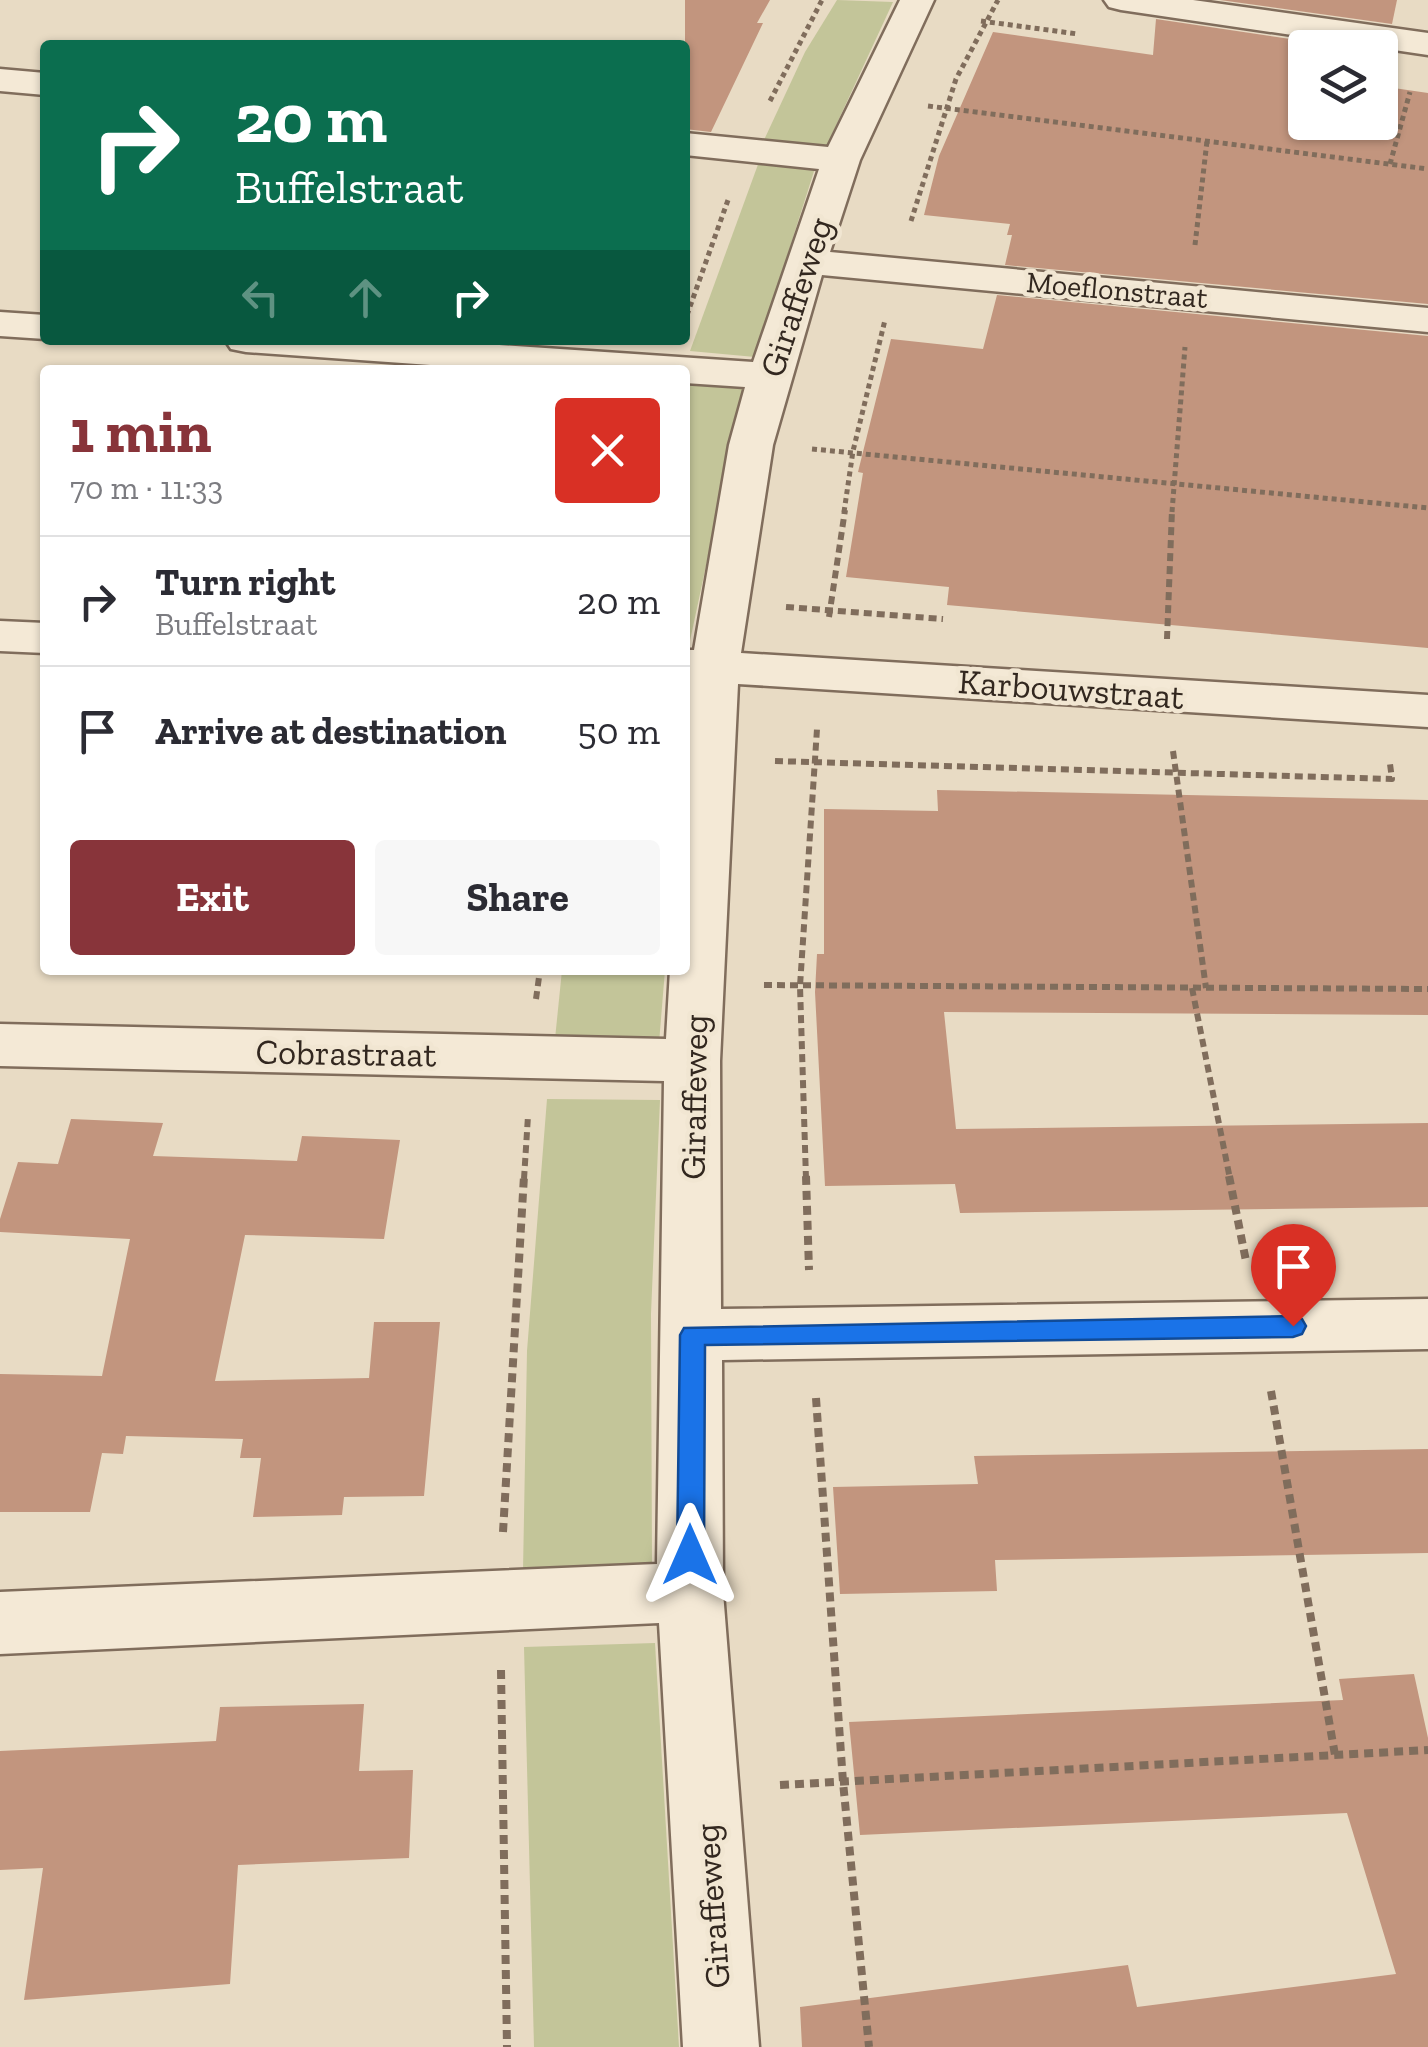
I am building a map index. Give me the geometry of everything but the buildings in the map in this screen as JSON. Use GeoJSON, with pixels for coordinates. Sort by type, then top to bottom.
{"type":"FeatureCollection","features":[{"type":"Feature","properties":{"kind":"street","name":"Giraffeweg"},"geometry":{"type":"LineString","coordinates":[[721,2047],[690,1592],[692,1061],[700,666],[751,444],[805,262],[841,160],[917,0]]}},
{"type":"Feature","properties":{"kind":"street"},"geometry":{"type":"LineString","coordinates":[[1120,0],[1220,7],[1426,43]]}},
{"type":"Feature","properties":{"kind":"street"},"geometry":{"type":"LineString","coordinates":[[0,80],[40,84]]}},
{"type":"Feature","properties":{"kind":"street"},"geometry":{"type":"LineString","coordinates":[[690,145],[841,160]]}},
{"type":"Feature","properties":{"kind":"street","name":"Moeflonstraat"},"geometry":{"type":"LineString","coordinates":[[805,262],[1428,320]]}},
{"type":"Feature","properties":{"kind":"street"},"geometry":{"type":"LineString","coordinates":[[0,324],[40,327]]}},
{"type":"Feature","properties":{"kind":"street"},"geometry":{"type":"LineString","coordinates":[[319,345],[609,365]]}},
{"type":"Feature","properties":{"kind":"street"},"geometry":{"type":"LineString","coordinates":[[690,371],[769,376]]}},
{"type":"Feature","properties":{"kind":"street"},"geometry":{"type":"LineString","coordinates":[[0,636],[40,638]]}},
{"type":"Feature","properties":{"kind":"street","name":"Karbouwstraat"},"geometry":{"type":"LineString","coordinates":[[700,666],[1428,712]]}},
{"type":"Feature","properties":{"kind":"street","name":"Cobrastraat"},"geometry":{"type":"LineString","coordinates":[[0,1045],[692,1061]]}},
{"type":"Feature","properties":{"kind":"street"},"geometry":{"type":"LineString","coordinates":[[692,1335],[1428,1324]]}},
{"type":"Feature","properties":{"kind":"street"},"geometry":{"type":"LineString","coordinates":[[0,1623],[690,1592]]}},
{"type":"Feature","properties":{"kind":"path"},"geometry":{"type":"LineString","coordinates":[[870,2047],[843,1782],[812,1333],[800,986],[820,673],[852,452],[897,269],[943,108],[998,0]]}},
{"type":"Feature","properties":{"kind":"path"},"geometry":{"type":"LineString","coordinates":[[1390,164],[1426,43]]}},
{"type":"Feature","properties":{"kind":"path"},"geometry":{"type":"LineString","coordinates":[[872,97],[1428,169]]}},
{"type":"Feature","properties":{"kind":"path"},"geometry":{"type":"LineString","coordinates":[[1206,142],[1173,482],[1165,695],[1206,988]]}},
{"type":"Feature","properties":{"kind":"path"},"geometry":{"type":"LineString","coordinates":[[751,444],[1428,508]]}},
{"type":"Feature","properties":{"kind":"path"},"geometry":{"type":"LineString","coordinates":[[507,2047],[500,1600],[512,1342],[540,975]]}},
{"type":"Feature","properties":{"kind":"path"},"geometry":{"type":"LineString","coordinates":[[696,985],[1428,989]]}},
{"type":"Feature","properties":{"kind":"path"},"geometry":{"type":"LineString","coordinates":[[704,1788],[1428,1750]]}},
{"type":"Feature","properties":{"kind":"green space"},"geometry":{"type":"Polygon","coordinates":[[[837,0],[893,2],[826,147],[764,140],[805,52],[837,0]]]}},
{"type":"Feature","properties":{"kind":"green space"},"geometry":{"type":"Polygon","coordinates":[[[760,159],[816,165],[755,357],[690,351],[760,159]]]}},
{"type":"Feature","properties":{"kind":"green space"},"geometry":{"type":"Polygon","coordinates":[[[690,382],[744,387],[690,641],[690,382]]]}},
{"type":"Feature","properties":{"kind":"green space"},"geometry":{"type":"Polygon","coordinates":[[[561,975],[665,975],[659,1043],[555,1039],[561,975]]]}},
{"type":"Feature","properties":{"kind":"green space"},"geometry":{"type":"Polygon","coordinates":[[[547,1099],[660,1100],[651,1314],[652,1566],[523,1571],[527,1351],[547,1099]]]}},
{"type":"Feature","properties":{"kind":"green space"},"geometry":{"type":"Polygon","coordinates":[[[655,1643],[679,2047],[534,2047],[524,1647],[655,1643]]]}},
{"type":"Feature","properties":{"kind":"route"},"geometry":{"type":"LineString","coordinates":[[690,1555],[692,1335],[1293,1326]]}}]}
